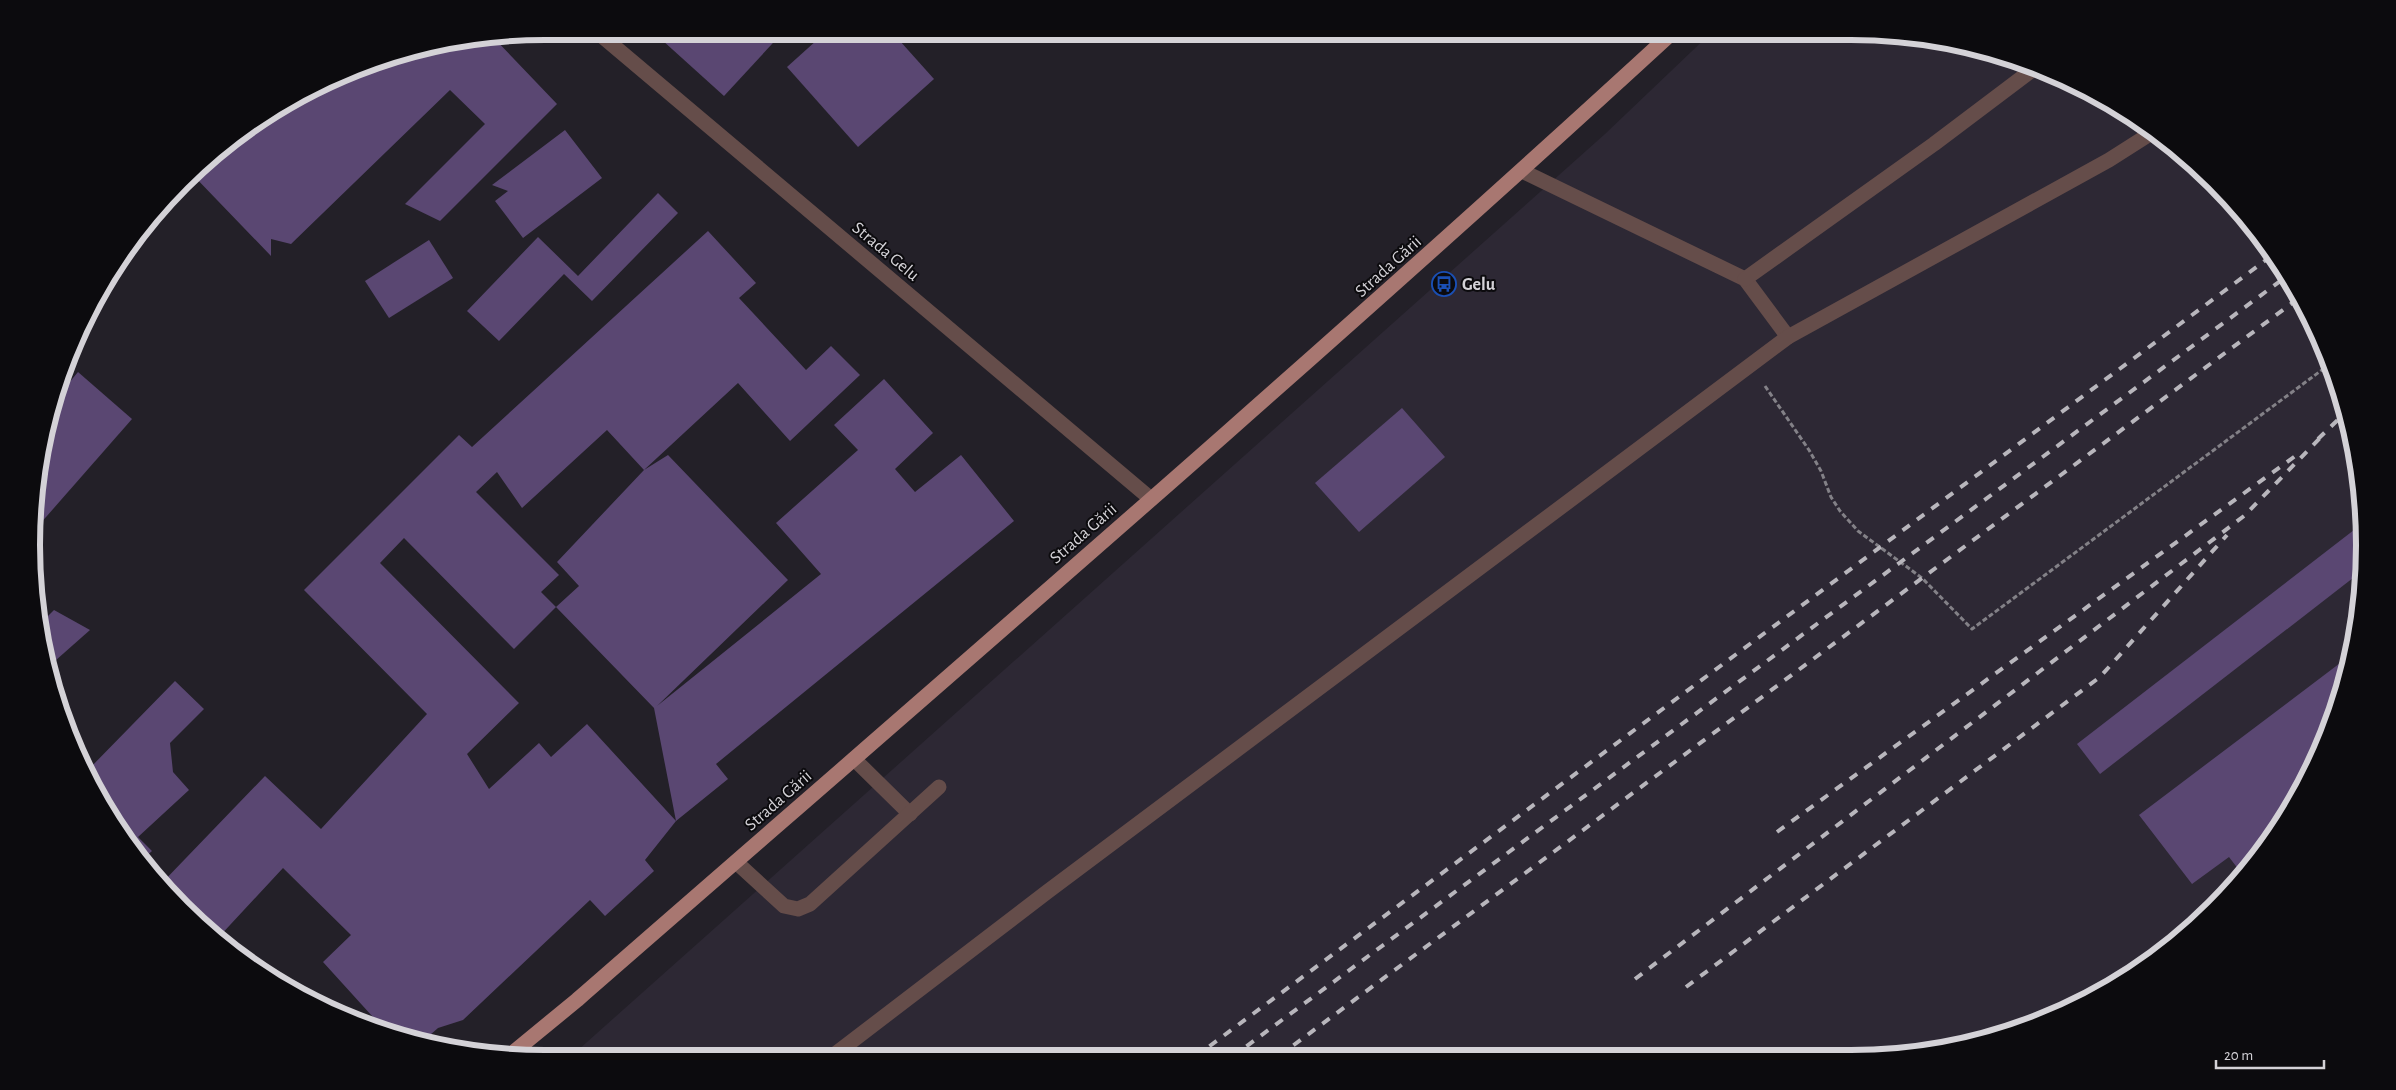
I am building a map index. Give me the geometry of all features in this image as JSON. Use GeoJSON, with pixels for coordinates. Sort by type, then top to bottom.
{"type":"FeatureCollection","features":[{"type":"Feature","properties":{"kind":"main road","name":"Strada Gării"},"geometry":{"type":"LineString","coordinates":[[517,1049],[736,862],[1151,499],[1522,171],[1664,40]]}},
{"type":"Feature","properties":{"kind":"street","name":"Strada Gelu"},"geometry":{"type":"LineString","coordinates":[[607,40],[1151,499]]}},
{"type":"Feature","properties":{"kind":"street"},"geometry":{"type":"LineString","coordinates":[[1745,279],[1934,144],[2029,73]]}},
{"type":"Feature","properties":{"kind":"street"},"geometry":{"type":"LineString","coordinates":[[840,1050],[1055,886],[1788,337],[2109,160],[2147,136]]}},
{"type":"Feature","properties":{"kind":"street"},"geometry":{"type":"LineString","coordinates":[[1522,171],[1745,279],[1788,337]]}},
{"type":"Feature","properties":{"kind":"street"},"geometry":{"type":"LineString","coordinates":[[854,759],[910,814]]}},
{"type":"Feature","properties":{"kind":"street"},"geometry":{"type":"LineString","coordinates":[[736,862],[784,906],[798,909],[810,904],[939,788]]}},
{"type":"Feature","properties":{"kind":"path"},"geometry":{"type":"LineString","coordinates":[[1751,364],[1780,410],[1809,450],[1821,471],[1831,497],[1840,511],[1858,531],[1922,578],[1972,629],[2324,369]]}},
{"type":"Feature","properties":{"kind":"shaded area"},"geometry":{"type":"Polygon","coordinates":[[[1704,40],[1851,40],[1917,44],[1982,57],[2013,67],[2044,78],[2104,108],[2132,125],[2184,165],[2231,212],[2252,238],[2271,264],[2304,322],[2318,352],[2339,414],[2352,479],[2355,512],[2355,578],[2352,611],[2339,676],[2329,707],[2318,738],[2288,798],[2271,826],[2231,878],[2184,925],[2132,965],[2104,982],[2044,1012],[1982,1033],[1917,1046],[1884,1049],[578,1050],[1605,134],[1704,40]]]}},
{"type":"Feature","properties":{"kind":"building"},"geometry":{"type":"Polygon","coordinates":[[[662,40],[776,40],[724,96],[662,40]]]}},
{"type":"Feature","properties":{"kind":"building"},"geometry":{"type":"Polygon","coordinates":[[[817,40],[899,40],[934,79],[858,147],[787,67],[817,40]]]}},
{"type":"Feature","properties":{"kind":"building"},"geometry":{"type":"Polygon","coordinates":[[[498,42],[557,104],[440,221],[405,204],[485,124],[450,90],[291,244],[271,239],[271,256],[197,179],[212,165],[264,125],[322,92],[352,78],[414,57],[479,44],[498,42]]]}},
{"type":"Feature","properties":{"kind":"building"},"geometry":{"type":"Polygon","coordinates":[[[565,130],[602,178],[523,238],[495,201],[508,191],[492,185],[565,130]]]}},
{"type":"Feature","properties":{"kind":"building"},"geometry":{"type":"Polygon","coordinates":[[[658,193],[678,213],[592,301],[564,274],[499,341],[467,311],[538,237],[578,276],[658,193]]]}},
{"type":"Feature","properties":{"kind":"building"},"geometry":{"type":"Polygon","coordinates":[[[708,231],[756,283],[739,298],[806,370],[831,346],[860,375],[790,441],[738,383],[644,470],[607,430],[522,508],[497,472],[476,492],[559,575],[541,592],[556,607],[514,649],[404,538],[380,563],[519,703],[467,754],[489,789],[539,743],[551,757],[587,724],[676,821],[645,860],[654,871],[605,916],[590,900],[463,1020],[438,1028],[429,1036],[376,1021],[323,962],[351,935],[283,868],[222,933],[166,879],[265,776],[321,829],[427,714],[304,590],[459,435],[472,447],[708,231]]]}},
{"type":"Feature","properties":{"kind":"building"},"geometry":{"type":"Polygon","coordinates":[[[429,240],[453,278],[389,318],[365,281],[429,240]]]}},
{"type":"Feature","properties":{"kind":"building"},"geometry":{"type":"Polygon","coordinates":[[[78,372],[132,419],[41,523],[44,479],[50,446],[66,387],[78,372]]]}},
{"type":"Feature","properties":{"kind":"building"},"geometry":{"type":"Polygon","coordinates":[[[884,379],[933,433],[895,469],[915,492],[961,455],[1014,521],[716,764],[728,779],[676,821],[654,708],[556,607],[579,586],[557,562],[644,470],[668,455],[788,580],[657,706],[821,574],[776,523],[858,450],[834,425],[884,379]]]}},
{"type":"Feature","properties":{"kind":"building"},"geometry":{"type":"Polygon","coordinates":[[[1402,408],[1445,457],[1359,532],[1315,483],[1402,408]]]}},
{"type":"Feature","properties":{"kind":"building"},"geometry":{"type":"Polygon","coordinates":[[[2356,529],[2355,576],[2100,774],[2077,744],[2356,529]]]}},
{"type":"Feature","properties":{"kind":"building"},"geometry":{"type":"Polygon","coordinates":[[[54,610],[90,630],[54,662],[45,619],[54,610]]]}},
{"type":"Feature","properties":{"kind":"building"},"geometry":{"type":"Polygon","coordinates":[[[2342,661],[2318,738],[2304,768],[2271,826],[2238,869],[2229,857],[2192,884],[2139,815],[2342,661]]]}},
{"type":"Feature","properties":{"kind":"building"},"geometry":{"type":"Polygon","coordinates":[[[175,681],[204,709],[170,743],[173,772],[189,790],[138,837],[152,851],[147,856],[125,826],[91,767],[175,681]]]}},
{"type":"Feature","properties":{"kind":"railway"},"geometry":{"type":"LineString","coordinates":[[1204,1050],[2267,259]]}},
{"type":"Feature","properties":{"kind":"railway"},"geometry":{"type":"LineString","coordinates":[[1241,1050],[2281,281]]}},
{"type":"Feature","properties":{"kind":"railway"},"geometry":{"type":"LineString","coordinates":[[1287,1050],[2293,302]]}},
{"type":"Feature","properties":{"kind":"railway"},"geometry":{"type":"LineString","coordinates":[[2318,439],[2340,418]]}},
{"type":"Feature","properties":{"kind":"railway"},"geometry":{"type":"LineString","coordinates":[[1635,979],[2244,516],[2323,435]]}},
{"type":"Feature","properties":{"kind":"railway"},"geometry":{"type":"LineString","coordinates":[[1777,832],[2298,454]]}},
{"type":"Feature","properties":{"kind":"railway"},"geometry":{"type":"LineString","coordinates":[[1686,987],[2100,677],[2227,535]]}},
{"type":"Feature","properties":{"kind":"place","name":"Gelu"},"geometry":{"type":"Point","coordinates":[1444,284]}}]}
